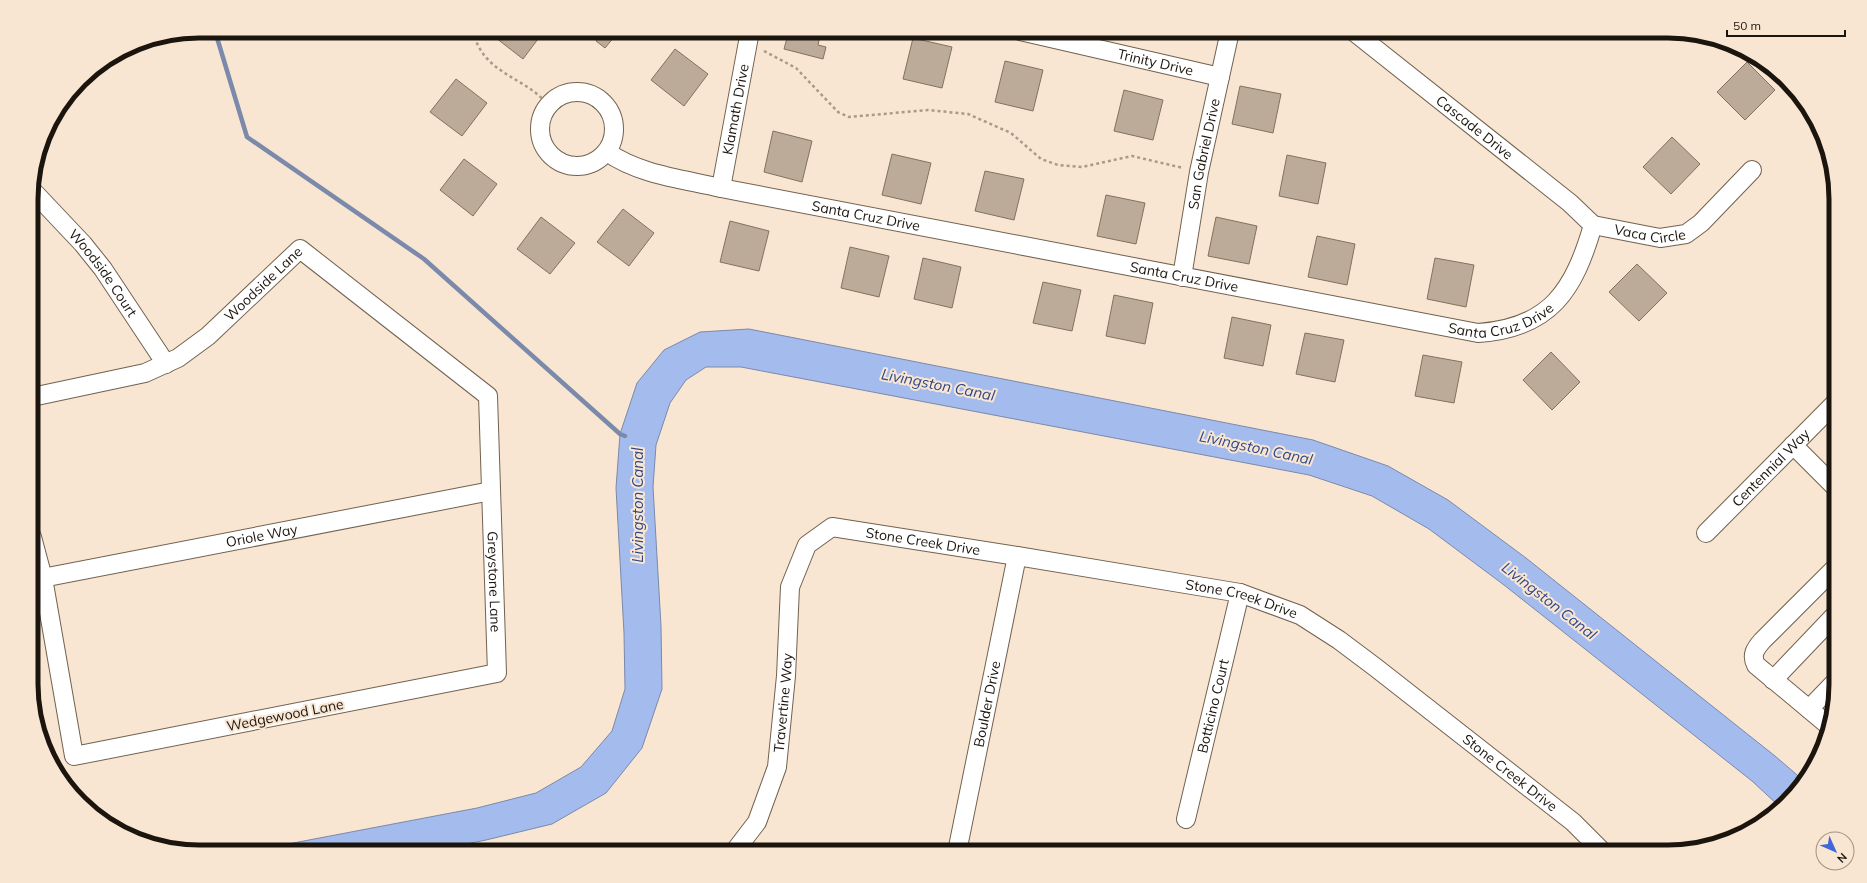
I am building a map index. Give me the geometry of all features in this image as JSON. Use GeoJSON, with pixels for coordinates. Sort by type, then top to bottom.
{"type":"FeatureCollection","features":[{"type":"Feature","properties":{"kind":"street","name":"Klamath Drive"},"geometry":{"type":"LineString","coordinates":[[721,188],[748,38]]}},
{"type":"Feature","properties":{"kind":"street","name":"Trinity Drive"},"geometry":{"type":"LineString","coordinates":[[1050,38],[1220,77]]}},
{"type":"Feature","properties":{"kind":"street","name":"San Gabriel Drive"},"geometry":{"type":"LineString","coordinates":[[1182,277],[1200,172],[1228,38]]}},
{"type":"Feature","properties":{"kind":"street","name":"Cascade Drive"},"geometry":{"type":"LineString","coordinates":[[1363,38],[1570,203],[1593,225]]}},
{"type":"Feature","properties":{"kind":"street"},"geometry":{"type":"LineString","coordinates":[[580,91],[593,95],[604,102],[610,110],[615,127],[612,144],[607,152],[598,161],[583,166],[570,166],[559,162],[548,153],[543,145],[540,132],[540,122],[548,105],[563,95],[580,91]]}},
{"type":"Feature","properties":{"kind":"street","name":"Santa Cruz Drive"},"geometry":{"type":"LineString","coordinates":[[607,152],[621,162],[641,170],[721,188],[1478,333],[1499,332],[1522,324],[1549,309],[1568,288],[1582,261],[1593,225]]}},
{"type":"Feature","properties":{"kind":"street","name":"Vaca Circle"},"geometry":{"type":"LineString","coordinates":[[1593,225],[1660,238],[1686,234],[1702,223],[1752,170]]}},
{"type":"Feature","properties":{"kind":"street","name":"Woodside Court"},"geometry":{"type":"LineString","coordinates":[[38,196],[84,244],[103,269],[166,364]]}},
{"type":"Feature","properties":{"kind":"street","name":"Woodside Lane"},"geometry":{"type":"LineString","coordinates":[[38,396],[145,373],[178,358],[208,336],[300,249],[488,396]]}},
{"type":"Feature","properties":{"kind":"street","name":"Greystone Lane"},"geometry":{"type":"LineString","coordinates":[[488,396],[496,673]]}},
{"type":"Feature","properties":{"kind":"street","name":"Centennial Way"},"geometry":{"type":"LineString","coordinates":[[1706,533],[1829,409]]}},
{"type":"Feature","properties":{"kind":"street"},"geometry":{"type":"LineString","coordinates":[[1793,445],[1829,481]]}},
{"type":"Feature","properties":{"kind":"street","name":"Oriole Way"},"geometry":{"type":"LineString","coordinates":[[38,579],[491,491]]}},
{"type":"Feature","properties":{"kind":"street","name":"Stone Creek Drive"},"geometry":{"type":"LineString","coordinates":[[807,545],[832,527],[1240,593],[1300,614],[1339,640],[1573,822],[1596,845]]}},
{"type":"Feature","properties":{"kind":"street","name":"Travertine Way"},"geometry":{"type":"LineString","coordinates":[[739,845],[757,822],[777,767],[786,676],[790,586],[807,545]]}},
{"type":"Feature","properties":{"kind":"street","name":"Boulder Drive"},"geometry":{"type":"LineString","coordinates":[[960,845],[1017,556]]}},
{"type":"Feature","properties":{"kind":"street"},"geometry":{"type":"LineString","coordinates":[[1825,722],[1773,680],[1756,665],[1753,660],[1754,650],[1829,574]]}},
{"type":"Feature","properties":{"kind":"street","name":"Wedgewood Lane"},"geometry":{"type":"LineString","coordinates":[[38,584],[74,756],[496,673]]}},
{"type":"Feature","properties":{"kind":"street","name":"Botticino Court"},"geometry":{"type":"LineString","coordinates":[[1186,819],[1240,593]]}},
{"type":"Feature","properties":{"kind":"street"},"geometry":{"type":"LineString","coordinates":[[1773,680],[1829,621]]}},
{"type":"Feature","properties":{"kind":"street"},"geometry":{"type":"LineString","coordinates":[[1809,709],[1829,688]]}},
{"type":"Feature","properties":{"kind":"path"},"geometry":{"type":"LineString","coordinates":[[475,38],[476,44],[495,68],[542,97],[548,105]]}},
{"type":"Feature","properties":{"kind":"path"},"geometry":{"type":"LineString","coordinates":[[750,38],[796,68],[838,112],[849,117],[928,110],[968,114],[1011,133],[1041,159],[1058,165],[1082,167],[1132,156],[1200,172]]}},
{"type":"Feature","properties":{"kind":"water","name":"Livingston Canal"},"geometry":{"type":"Polygon","coordinates":[[[749,329],[1313,440],[1388,466],[1448,500],[1526,558],[1799,777],[1776,803],[1752,781],[1504,585],[1429,529],[1372,496],[1309,475],[741,367],[706,367],[686,380],[670,403],[656,445],[653,487],[661,626],[662,689],[642,748],[606,793],[552,824],[461,845],[283,845],[477,808],[536,793],[581,767],[612,731],[625,689],[624,633],[616,488],[620,434],[637,383],[664,350],[700,332],[749,329]]]}},
{"type":"Feature","properties":{"kind":"building"},"geometry":{"type":"Polygon","coordinates":[[[496,38],[539,38],[523,59],[496,38]]]}},
{"type":"Feature","properties":{"kind":"building"},"geometry":{"type":"Polygon","coordinates":[[[598,38],[613,38],[605,48],[596,41],[598,38]]]}},
{"type":"Feature","properties":{"kind":"building"},"geometry":{"type":"Polygon","coordinates":[[[787,38],[820,38],[818,45],[826,47],[823,59],[784,49],[787,38]]]}},
{"type":"Feature","properties":{"kind":"building"},"geometry":{"type":"Polygon","coordinates":[[[913,38],[952,47],[942,88],[903,79],[913,38]]]}},
{"type":"Feature","properties":{"kind":"building"},"geometry":{"type":"Polygon","coordinates":[[[675,49],[708,74],[684,106],[651,80],[675,49]]]}},
{"type":"Feature","properties":{"kind":"building"},"geometry":{"type":"Polygon","coordinates":[[[1005,61],[1043,70],[1033,111],[995,102],[1005,61]]]}},
{"type":"Feature","properties":{"kind":"building"},"geometry":{"type":"Polygon","coordinates":[[[1747,62],[1775,90],[1745,120],[1717,92],[1747,62]]]}},
{"type":"Feature","properties":{"kind":"building"},"geometry":{"type":"Polygon","coordinates":[[[456,79],[487,103],[462,136],[430,112],[456,79]]]}},
{"type":"Feature","properties":{"kind":"building"},"geometry":{"type":"Polygon","coordinates":[[[1240,86],[1281,94],[1273,133],[1232,124],[1240,86]]]}},
{"type":"Feature","properties":{"kind":"building"},"geometry":{"type":"Polygon","coordinates":[[[1124,90],[1163,100],[1153,140],[1114,131],[1124,90]]]}},
{"type":"Feature","properties":{"kind":"building"},"geometry":{"type":"Polygon","coordinates":[[[773,131],[812,141],[802,182],[764,172],[773,131]]]}},
{"type":"Feature","properties":{"kind":"building"},"geometry":{"type":"Polygon","coordinates":[[[1672,137],[1700,164],[1671,194],[1643,167],[1672,137]]]}},
{"type":"Feature","properties":{"kind":"building"},"geometry":{"type":"Polygon","coordinates":[[[892,154],[931,163],[921,204],[882,195],[892,154]]]}},
{"type":"Feature","properties":{"kind":"building"},"geometry":{"type":"Polygon","coordinates":[[[1287,155],[1326,163],[1318,204],[1279,196],[1287,155]]]}},
{"type":"Feature","properties":{"kind":"building"},"geometry":{"type":"Polygon","coordinates":[[[464,159],[497,184],[473,216],[440,190],[464,159]]]}},
{"type":"Feature","properties":{"kind":"building"},"geometry":{"type":"Polygon","coordinates":[[[985,171],[1024,179],[1014,220],[975,211],[985,171]]]}},
{"type":"Feature","properties":{"kind":"building"},"geometry":{"type":"Polygon","coordinates":[[[1106,195],[1145,203],[1136,244],[1097,236],[1106,195]]]}},
{"type":"Feature","properties":{"kind":"building"},"geometry":{"type":"Polygon","coordinates":[[[623,209],[654,233],[629,266],[597,242],[623,209]]]}},
{"type":"Feature","properties":{"kind":"building"},"geometry":{"type":"Polygon","coordinates":[[[541,217],[575,243],[550,274],[517,249],[541,217]]]}},
{"type":"Feature","properties":{"kind":"building"},"geometry":{"type":"Polygon","coordinates":[[[1216,217],[1257,226],[1249,264],[1208,256],[1216,217]]]}},
{"type":"Feature","properties":{"kind":"building"},"geometry":{"type":"Polygon","coordinates":[[[730,221],[769,231],[759,271],[720,262],[730,221]]]}},
{"type":"Feature","properties":{"kind":"building"},"geometry":{"type":"Polygon","coordinates":[[[1317,236],[1355,244],[1347,285],[1308,277],[1317,236]]]}},
{"type":"Feature","properties":{"kind":"building"},"geometry":{"type":"Polygon","coordinates":[[[850,247],[889,256],[879,297],[841,288],[850,247]]]}},
{"type":"Feature","properties":{"kind":"building"},"geometry":{"type":"Polygon","coordinates":[[[923,258],[961,267],[952,308],[914,299],[923,258]]]}},
{"type":"Feature","properties":{"kind":"building"},"geometry":{"type":"Polygon","coordinates":[[[1435,258],[1474,265],[1466,307],[1427,299],[1435,258]]]}},
{"type":"Feature","properties":{"kind":"building"},"geometry":{"type":"Polygon","coordinates":[[[1637,264],[1667,293],[1639,321],[1609,292],[1637,264]]]}},
{"type":"Feature","properties":{"kind":"building"},"geometry":{"type":"Polygon","coordinates":[[[1043,282],[1081,290],[1072,331],[1033,323],[1043,282]]]}},
{"type":"Feature","properties":{"kind":"building"},"geometry":{"type":"Polygon","coordinates":[[[1114,295],[1153,303],[1145,344],[1106,336],[1114,295]]]}},
{"type":"Feature","properties":{"kind":"building"},"geometry":{"type":"Polygon","coordinates":[[[1232,317],[1271,325],[1263,366],[1224,358],[1232,317]]]}},
{"type":"Feature","properties":{"kind":"building"},"geometry":{"type":"Polygon","coordinates":[[[1305,333],[1344,340],[1335,382],[1296,374],[1305,333]]]}},
{"type":"Feature","properties":{"kind":"building"},"geometry":{"type":"Polygon","coordinates":[[[1551,352],[1580,382],[1552,410],[1523,380],[1551,352]]]}},
{"type":"Feature","properties":{"kind":"building"},"geometry":{"type":"Polygon","coordinates":[[[1423,355],[1462,362],[1454,403],[1415,396],[1423,355]]]}},
{"type":"Feature","properties":{"kind":"waterway"},"geometry":{"type":"LineString","coordinates":[[217,38],[247,137],[424,259],[620,434],[625,436]]}}]}
